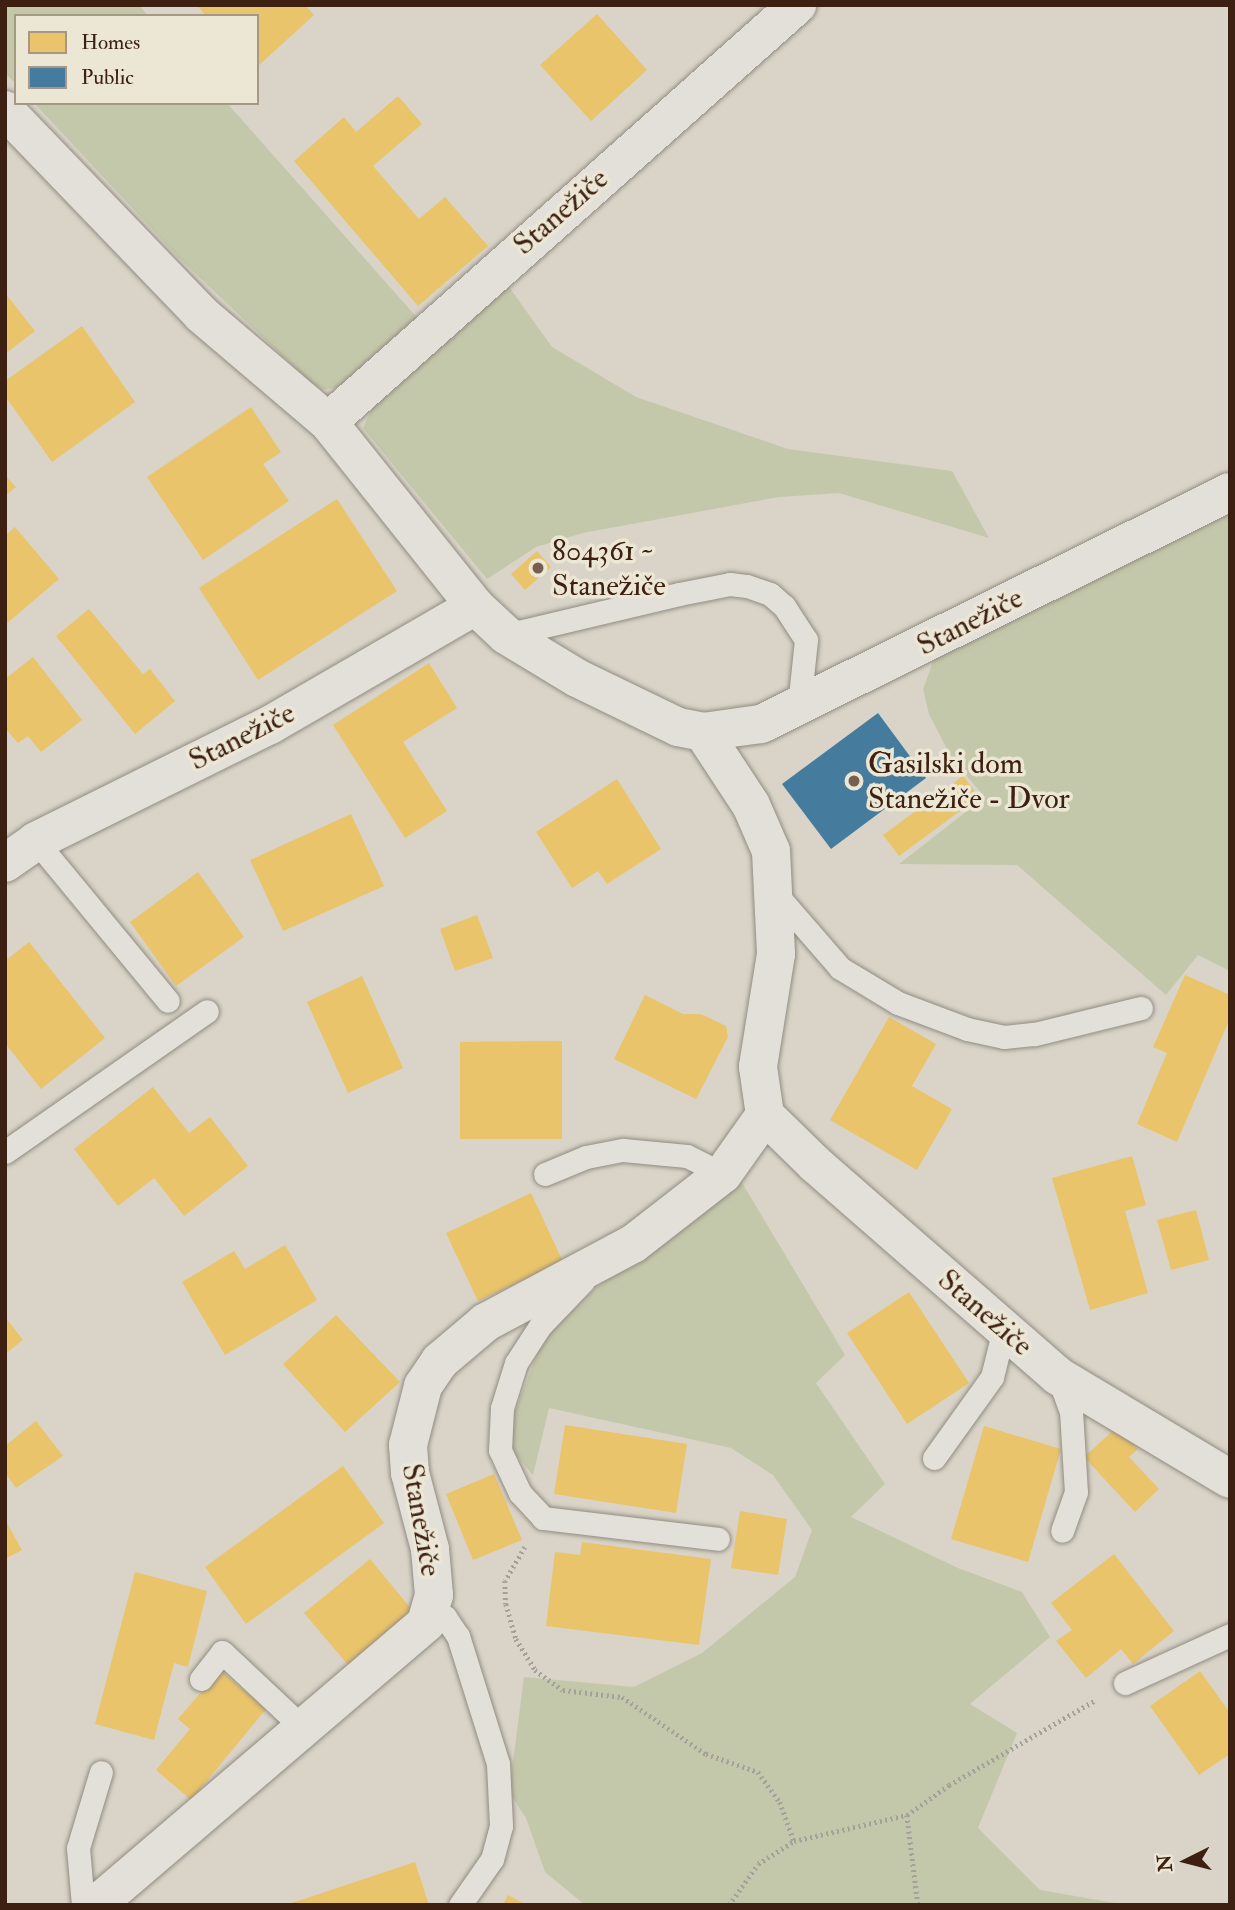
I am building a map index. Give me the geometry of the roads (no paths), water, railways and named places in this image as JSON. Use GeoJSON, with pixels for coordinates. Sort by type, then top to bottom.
{"type":"FeatureCollection","features":[{"type":"Feature","properties":{"kind":"street","name":"Stanežiče"},"geometry":{"type":"LineString","coordinates":[[328,422],[797,5]]}},
{"type":"Feature","properties":{"kind":"street","name":"Stanežiče"},"geometry":{"type":"LineString","coordinates":[[5,110],[201,314],[328,422],[475,607],[506,635],[612,698],[678,727],[703,732],[739,730],[799,706],[1230,492]]}},
{"type":"Feature","properties":{"kind":"street","name":"Stanežiče"},"geometry":{"type":"LineString","coordinates":[[5,863],[36,841],[270,725],[475,607]]}},
{"type":"Feature","properties":{"kind":"street"},"geometry":{"type":"LineString","coordinates":[[703,732],[751,805],[771,851],[776,894],[776,954],[758,1067],[765,1115]]}},
{"type":"Feature","properties":{"kind":"street","name":"Stanežiče"},"geometry":{"type":"LineString","coordinates":[[96,1905],[426,1623],[433,1609],[430,1549],[410,1472],[408,1445],[423,1386],[440,1361],[486,1322],[633,1244],[723,1174],[765,1115],[1058,1376],[1230,1479]]}},
{"type":"Feature","properties":{"kind":"lane"},"geometry":{"type":"LineString","coordinates":[[506,635],[679,594],[730,584],[747,586],[769,594],[784,606],[806,640],[799,706]]}},
{"type":"Feature","properties":{"kind":"lane"},"geometry":{"type":"LineString","coordinates":[[36,841],[168,1001]]}},
{"type":"Feature","properties":{"kind":"lane"},"geometry":{"type":"LineString","coordinates":[[776,894],[841,968],[898,1003],[967,1029],[1004,1037],[1035,1034],[1141,1008]]}},
{"type":"Feature","properties":{"kind":"lane"},"geometry":{"type":"LineString","coordinates":[[5,1152],[207,1011]]}},
{"type":"Feature","properties":{"kind":"lane"},"geometry":{"type":"LineString","coordinates":[[545,1174],[586,1157],[623,1150],[687,1156],[723,1174]]}},
{"type":"Feature","properties":{"kind":"lane"},"geometry":{"type":"LineString","coordinates":[[600,1263],[534,1336],[516,1363],[502,1408],[500,1450],[520,1493],[543,1518],[718,1539]]}},
{"type":"Feature","properties":{"kind":"lane"},"geometry":{"type":"LineString","coordinates":[[934,1458],[992,1377],[1004,1329]]}},
{"type":"Feature","properties":{"kind":"lane"},"geometry":{"type":"LineString","coordinates":[[1058,1376],[1071,1411],[1076,1493],[1062,1531]]}},
{"type":"Feature","properties":{"kind":"lane"},"geometry":{"type":"LineString","coordinates":[[433,1609],[444,1616],[458,1636],[498,1764],[500,1826],[492,1859],[460,1905]]}},
{"type":"Feature","properties":{"kind":"lane"},"geometry":{"type":"LineString","coordinates":[[1125,1683],[1230,1635]]}},
{"type":"Feature","properties":{"kind":"lane"},"geometry":{"type":"LineString","coordinates":[[201,1679],[222,1652],[303,1728]]}},
{"type":"Feature","properties":{"kind":"lane"},"geometry":{"type":"LineString","coordinates":[[83,1905],[78,1848],[101,1772]]}},
{"type":"Feature","properties":{"kind":"place","name":"804361 ~ Stanežiče"},"geometry":{"type":"Point","coordinates":[538,568]}},
{"type":"Feature","properties":{"kind":"place","name":"Gasilski dom Stanežiče - Dvor"},"geometry":{"type":"Point","coordinates":[854,781]}}]}
